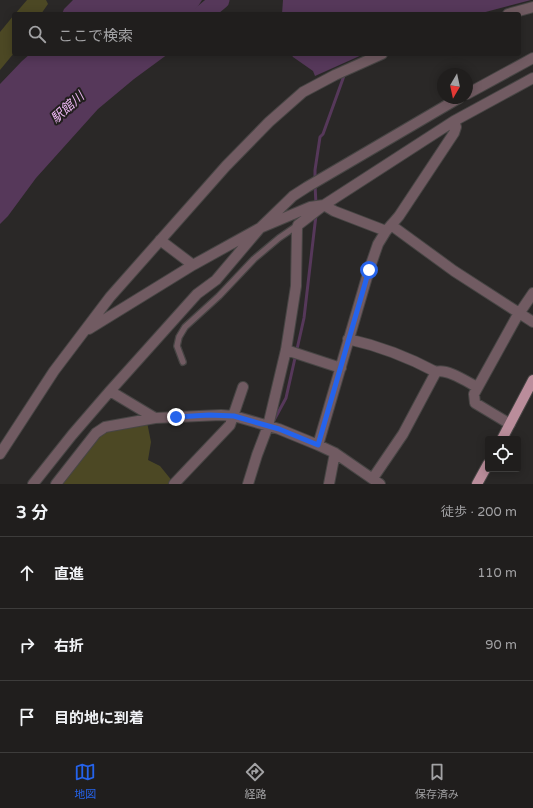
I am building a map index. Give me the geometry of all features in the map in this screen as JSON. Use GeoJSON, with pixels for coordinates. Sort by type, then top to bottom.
{"type":"FeatureCollection","features":[{"type":"Feature","properties":{"kind":"main road"},"geometry":{"type":"LineString","coordinates":[[504,436],[533,380]]}},
{"type":"Feature","properties":{"kind":"main road"},"geometry":{"type":"LineString","coordinates":[[477,484],[485,469]]}},
{"type":"Feature","properties":{"kind":"street"},"geometry":{"type":"LineString","coordinates":[[515,12],[533,7]]}},
{"type":"Feature","properties":{"kind":"street"},"geometry":{"type":"LineString","coordinates":[[0,454],[54,372],[110,297],[226,166],[269,122],[303,92],[335,75],[378,56]]}},
{"type":"Feature","properties":{"kind":"street"},"geometry":{"type":"LineString","coordinates":[[473,91],[533,58]]}},
{"type":"Feature","properties":{"kind":"street"},"geometry":{"type":"LineString","coordinates":[[248,484],[268,426],[286,350],[296,295],[298,225],[324,205],[454,121],[533,78]]}},
{"type":"Feature","properties":{"kind":"street"},"geometry":{"type":"LineString","coordinates":[[33,484],[72,435],[197,294],[216,280],[260,228],[293,196],[450,104]]}},
{"type":"Feature","properties":{"kind":"street"},"geometry":{"type":"LineString","coordinates":[[318,445],[348,339],[378,244],[399,216],[454,133],[456,127],[454,121]]}},
{"type":"Feature","properties":{"kind":"street"},"geometry":{"type":"LineString","coordinates":[[84,332],[192,265],[260,228],[310,207],[324,205],[334,211],[389,228],[431,253],[450,268],[533,322]]}},
{"type":"Feature","properties":{"kind":"street"},"geometry":{"type":"LineString","coordinates":[[160,240],[192,265]]}},
{"type":"Feature","properties":{"kind":"street"},"geometry":{"type":"LineString","coordinates":[[510,424],[475,403],[474,394],[533,293]]}},
{"type":"Feature","properties":{"kind":"street"},"geometry":{"type":"LineString","coordinates":[[348,339],[369,344],[401,355],[436,372],[449,372],[477,387]]}},
{"type":"Feature","properties":{"kind":"street"},"geometry":{"type":"LineString","coordinates":[[286,350],[341,368]]}},
{"type":"Feature","properties":{"kind":"street"},"geometry":{"type":"LineString","coordinates":[[56,484],[96,433],[102,428],[155,418],[209,415],[234,416],[296,435],[335,453],[376,481],[436,372]]}},
{"type":"Feature","properties":{"kind":"street"},"geometry":{"type":"LineString","coordinates":[[174,484],[227,429],[234,416],[243,387]]}},
{"type":"Feature","properties":{"kind":"street"},"geometry":{"type":"LineString","coordinates":[[110,391],[155,418]]}},
{"type":"Feature","properties":{"kind":"street"},"geometry":{"type":"LineString","coordinates":[[329,484],[335,453]]}},
{"type":"Feature","properties":{"kind":"lane"},"geometry":{"type":"LineString","coordinates":[[183,362],[177,346],[179,337],[185,327],[219,296],[254,259],[278,238],[298,225]]}},
{"type":"Feature","properties":{"kind":"shaded area"},"geometry":{"type":"Polygon","coordinates":[[[27,0],[46,0],[48,4],[42,12],[17,12],[27,0]]]}},
{"type":"Feature","properties":{"kind":"shaded area"},"geometry":{"type":"Polygon","coordinates":[[[12,17],[12,55],[0,70],[0,32],[12,17]]]}},
{"type":"Feature","properties":{"kind":"shaded area"},"geometry":{"type":"Polygon","coordinates":[[[147,422],[151,442],[148,460],[160,466],[173,482],[171,484],[59,484],[102,432],[147,422]]]}},
{"type":"Feature","properties":{"kind":"water"},"geometry":{"type":"Polygon","coordinates":[[[73,0],[202,0],[194,12],[63,12],[73,0]]]}},
{"type":"Feature","properties":{"kind":"water"},"geometry":{"type":"Polygon","coordinates":[[[283,0],[531,0],[486,12],[282,12],[283,0]]]}},
{"type":"Feature","properties":{"kind":"water"},"geometry":{"type":"Polygon","coordinates":[[[28,56],[165,56],[134,79],[98,109],[36,178],[8,216],[0,224],[0,84],[28,56]]]}},
{"type":"Feature","properties":{"kind":"water"},"geometry":{"type":"Polygon","coordinates":[[[292,56],[360,56],[315,76],[313,71],[292,56]]]}},
{"type":"Feature","properties":{"kind":"waterway","name":"駅館川"},"geometry":{"type":"LineString","coordinates":[[205,12],[220,0]]}},
{"type":"Feature","properties":{"kind":"waterway"},"geometry":{"type":"LineString","coordinates":[[315,180],[320,137],[323,134],[345,73]]}},
{"type":"Feature","properties":{"kind":"waterway"},"geometry":{"type":"LineString","coordinates":[[315,185],[316,204]]}},
{"type":"Feature","properties":{"kind":"waterway"},"geometry":{"type":"LineString","coordinates":[[273,422],[286,398],[304,318],[316,215]]}},
{"type":"Feature","properties":{"kind":"route"},"geometry":{"type":"LineString","coordinates":[[176,417],[209,415],[234,416],[279,429],[318,445],[369,270]]}}]}
